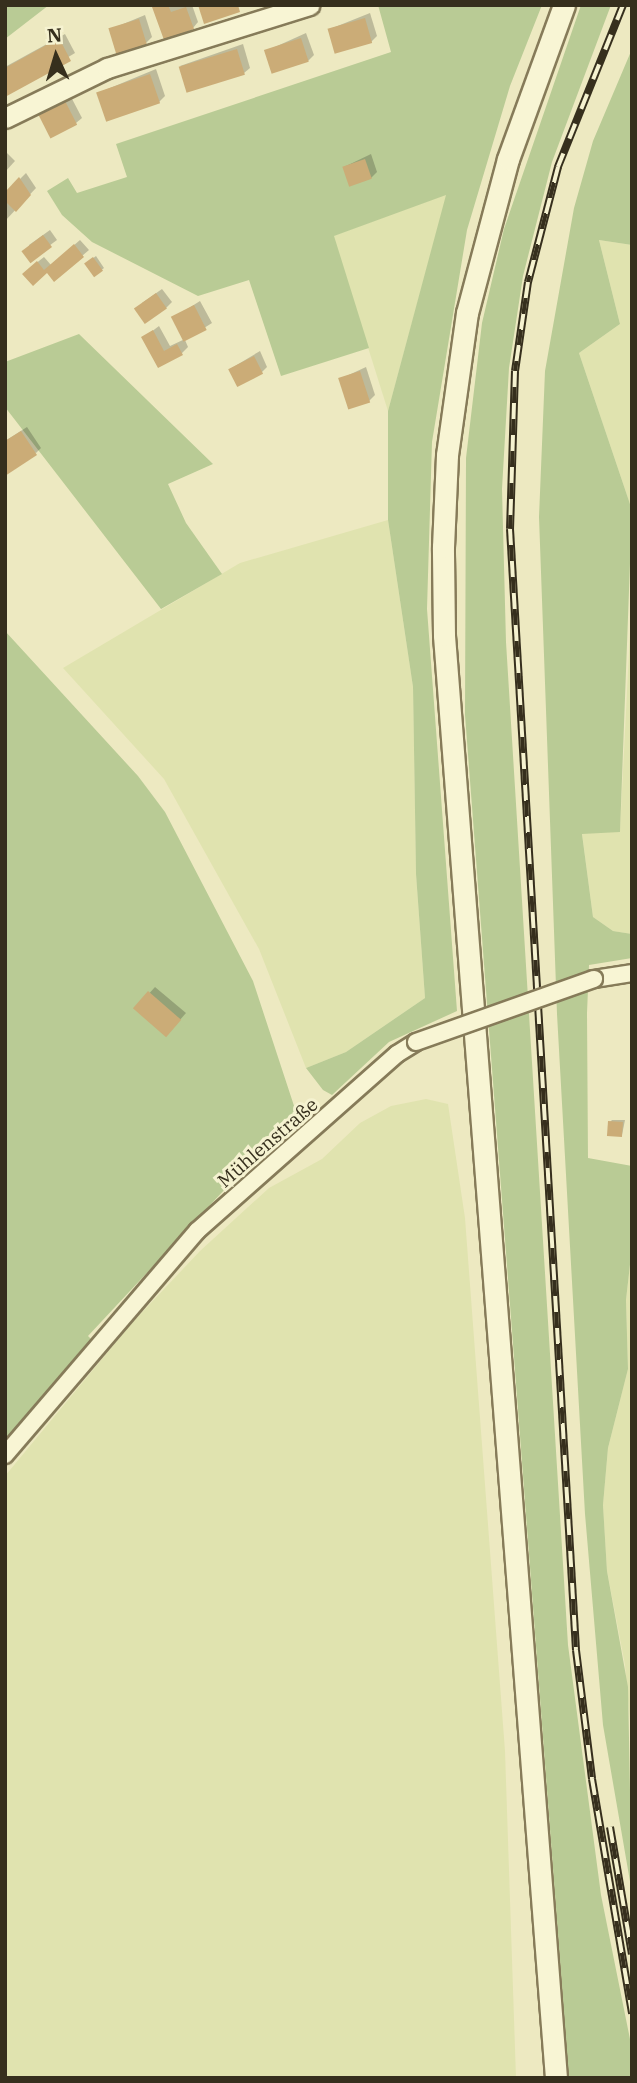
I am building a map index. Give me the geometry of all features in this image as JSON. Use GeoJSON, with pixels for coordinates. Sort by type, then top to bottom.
{"type":"FeatureCollection","features":[{"type":"Feature","properties":{"kind":"main road"},"geometry":{"type":"LineString","coordinates":[[556,2078],[444,635],[443,547],[450,432],[467,313],[508,159],[564,5]]}},
{"type":"Feature","properties":{"kind":"street"},"geometry":{"type":"LineString","coordinates":[[5,118],[107,68],[309,5]]}},
{"type":"Feature","properties":{"kind":"street","name":"Mühlenstraße"},"geometry":{"type":"LineString","coordinates":[[5,1455],[197,1231],[397,1054],[416,1042],[594,979],[632,973]]}},
{"type":"Feature","properties":{"kind":"green space"},"geometry":{"type":"Polygon","coordinates":[[[5,5],[49,5],[5,39],[5,5]]]}},
{"type":"Feature","properties":{"kind":"green space"},"geometry":{"type":"Polygon","coordinates":[[[378,5],[542,5],[510,86],[467,230],[432,442],[427,609],[457,1011],[389,1042],[332,1095],[323,1090],[306,1068],[346,1052],[425,998],[416,874],[413,687],[388,520],[388,411],[446,195],[334,236],[369,348],[281,376],[249,280],[198,296],[92,242],[62,215],[47,191],[68,178],[77,193],[127,177],[116,144],[391,52],[378,5]]]}},
{"type":"Feature","properties":{"kind":"green space"},"geometry":{"type":"Polygon","coordinates":[[[581,5],[611,5],[552,162],[523,276],[509,368],[502,489],[506,642],[568,1645],[601,1895],[632,2049],[632,2078],[569,2078],[465,715],[466,458],[482,323],[504,229],[581,5]]]}},
{"type":"Feature","properties":{"kind":"green space"},"geometry":{"type":"Polygon","coordinates":[[[632,49],[632,245],[599,240],[620,324],[579,353],[632,510],[620,832],[582,834],[593,917],[613,931],[632,934],[632,958],[589,965],[587,1013],[588,1158],[632,1166],[632,1247],[626,1300],[628,1369],[608,1448],[603,1505],[607,1571],[628,1687],[632,1893],[603,1725],[585,1514],[557,1014],[539,517],[545,371],[574,208],[593,141],[632,49]]]}},
{"type":"Feature","properties":{"kind":"green space"},"geometry":{"type":"Polygon","coordinates":[[[447,194],[388,411],[333,236],[447,194]]]}},
{"type":"Feature","properties":{"kind":"green space"},"geometry":{"type":"Polygon","coordinates":[[[599,240],[632,245],[632,510],[579,353],[620,324],[599,240]]]}},
{"type":"Feature","properties":{"kind":"green space"},"geometry":{"type":"Polygon","coordinates":[[[79,334],[213,464],[168,484],[186,523],[222,574],[161,609],[5,407],[5,362],[79,334]]]}},
{"type":"Feature","properties":{"kind":"green space"},"geometry":{"type":"Polygon","coordinates":[[[388,520],[413,687],[416,874],[425,998],[346,1052],[306,1068],[259,949],[164,779],[63,668],[240,563],[388,520]]]}},
{"type":"Feature","properties":{"kind":"green space"},"geometry":{"type":"Polygon","coordinates":[[[632,592],[632,934],[613,931],[593,917],[582,833],[620,831],[632,592]]]}},
{"type":"Feature","properties":{"kind":"green space"},"geometry":{"type":"Polygon","coordinates":[[[5,631],[138,776],[165,812],[253,981],[298,1118],[292,1135],[226,1188],[88,1336],[104,1352],[5,1449],[5,631]]]}},
{"type":"Feature","properties":{"kind":"green space"},"geometry":{"type":"Polygon","coordinates":[[[426,1099],[448,1104],[465,1218],[505,1751],[516,2078],[5,2078],[5,1476],[131,1324],[200,1251],[269,1188],[322,1159],[360,1123],[391,1106],[426,1099]]]}},
{"type":"Feature","properties":{"kind":"green space"},"geometry":{"type":"Polygon","coordinates":[[[632,1247],[632,1745],[625,1665],[607,1571],[603,1505],[608,1448],[628,1369],[626,1300],[632,1247]]]}},
{"type":"Feature","properties":{"kind":"building"},"geometry":{"type":"Polygon","coordinates":[[[168,5],[171,12],[186,7],[194,29],[164,40],[152,7],[168,5]]]}},
{"type":"Feature","properties":{"kind":"building"},"geometry":{"type":"Polygon","coordinates":[[[198,5],[238,5],[240,12],[204,24],[198,5]]]}},
{"type":"Feature","properties":{"kind":"building"},"geometry":{"type":"Polygon","coordinates":[[[365,18],[372,43],[335,54],[328,29],[365,18]]]}},
{"type":"Feature","properties":{"kind":"building"},"geometry":{"type":"Polygon","coordinates":[[[139,19],[147,45],[116,54],[108,28],[139,19]]]}},
{"type":"Feature","properties":{"kind":"building"},"geometry":{"type":"Polygon","coordinates":[[[59,38],[71,61],[5,97],[5,68],[59,38]]]}},
{"type":"Feature","properties":{"kind":"building"},"geometry":{"type":"Polygon","coordinates":[[[301,38],[309,62],[272,74],[264,50],[301,38]]]}},
{"type":"Feature","properties":{"kind":"building"},"geometry":{"type":"Polygon","coordinates":[[[237,49],[245,75],[187,93],[179,67],[237,49]]]}},
{"type":"Feature","properties":{"kind":"building"},"geometry":{"type":"Polygon","coordinates":[[[150,74],[160,103],[106,122],[96,93],[150,74]]]}},
{"type":"Feature","properties":{"kind":"building"},"geometry":{"type":"Polygon","coordinates":[[[64,99],[77,125],[50,138],[37,113],[64,99]]]}},
{"type":"Feature","properties":{"kind":"building"},"geometry":{"type":"Polygon","coordinates":[[[365,159],[372,179],[349,187],[342,167],[365,159]]]}},
{"type":"Feature","properties":{"kind":"building"},"geometry":{"type":"Polygon","coordinates":[[[19,177],[31,195],[16,212],[5,201],[5,192],[19,177]]]}},
{"type":"Feature","properties":{"kind":"building"},"geometry":{"type":"Polygon","coordinates":[[[43,235],[52,247],[30,263],[21,251],[43,235]]]}},
{"type":"Feature","properties":{"kind":"building"},"geometry":{"type":"Polygon","coordinates":[[[74,244],[84,257],[54,282],[47,273],[33,286],[22,274],[37,261],[44,270],[74,244]]]}},
{"type":"Feature","properties":{"kind":"building"},"geometry":{"type":"Polygon","coordinates":[[[93,257],[103,271],[94,277],[84,263],[93,257]]]}},
{"type":"Feature","properties":{"kind":"building"},"geometry":{"type":"Polygon","coordinates":[[[156,293],[167,309],[145,324],[134,308],[156,293]]]}},
{"type":"Feature","properties":{"kind":"building"},"geometry":{"type":"Polygon","coordinates":[[[194,305],[207,330],[184,342],[171,317],[194,305]]]}},
{"type":"Feature","properties":{"kind":"building"},"geometry":{"type":"Polygon","coordinates":[[[153,330],[164,351],[177,344],[183,355],[158,368],[141,337],[153,330]]]}},
{"type":"Feature","properties":{"kind":"building"},"geometry":{"type":"Polygon","coordinates":[[[254,356],[263,374],[237,387],[228,369],[254,356]]]}},
{"type":"Feature","properties":{"kind":"building"},"geometry":{"type":"Polygon","coordinates":[[[360,371],[370,402],[348,409],[338,378],[360,371]]]}},
{"type":"Feature","properties":{"kind":"building"},"geometry":{"type":"Polygon","coordinates":[[[21,431],[37,455],[5,476],[5,441],[21,431]]]}},
{"type":"Feature","properties":{"kind":"building"},"geometry":{"type":"Polygon","coordinates":[[[148,991],[181,1020],[166,1037],[133,1008],[148,991]]]}},
{"type":"Feature","properties":{"kind":"building"},"geometry":{"type":"Polygon","coordinates":[[[608,1121],[623,1122],[622,1137],[607,1136],[608,1121]]]}},
{"type":"Feature","properties":{"kind":"railway"},"geometry":{"type":"LineString","coordinates":[[623,5],[558,167],[528,282],[515,371],[510,529],[576,1650],[592,1779],[632,2014]]}},
{"type":"Feature","properties":{"kind":"railway"},"geometry":{"type":"LineString","coordinates":[[610,1827],[632,1954]]}}]}
